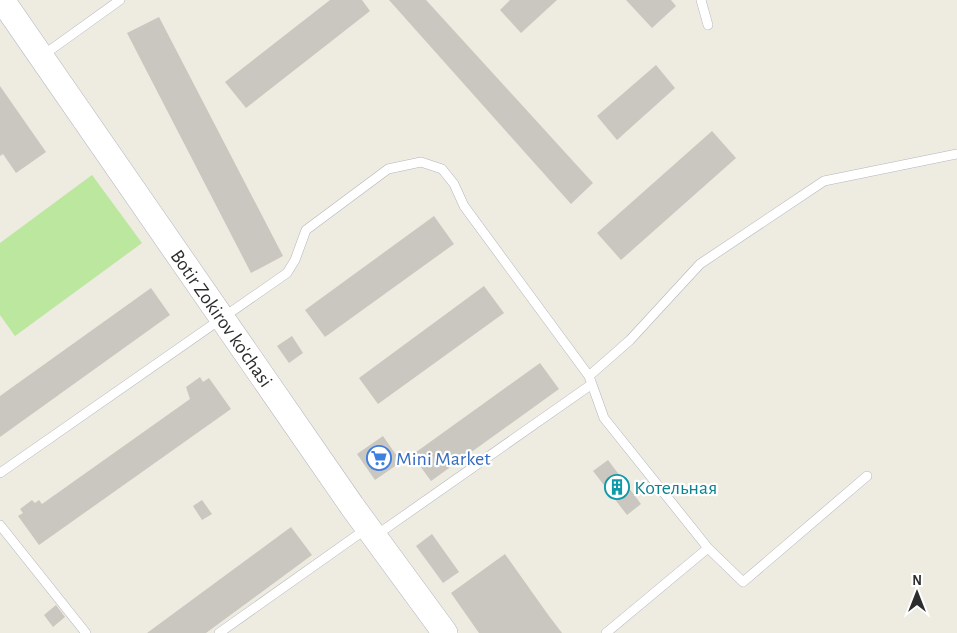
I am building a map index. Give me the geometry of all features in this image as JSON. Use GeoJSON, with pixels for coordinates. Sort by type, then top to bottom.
{"type":"FeatureCollection","features":[{"type":"Feature","properties":{"kind":"street","name":"Botir Zokirov ko'chasi"},"geometry":{"type":"LineString","coordinates":[[2,0],[371,532],[444,633]]}},
{"type":"Feature","properties":{"kind":"lane"},"geometry":{"type":"LineString","coordinates":[[42,56],[120,0]]}},
{"type":"Feature","properties":{"kind":"lane"},"geometry":{"type":"LineString","coordinates":[[701,0],[708,25]]}},
{"type":"Feature","properties":{"kind":"lane"},"geometry":{"type":"LineString","coordinates":[[219,633],[371,532],[590,380],[630,340],[700,264],[824,181],[957,154]]}},
{"type":"Feature","properties":{"kind":"lane"},"geometry":{"type":"LineString","coordinates":[[0,473],[287,273],[295,260],[306,230],[331,209],[388,169],[421,162],[442,169],[454,184],[464,206],[590,380],[604,418],[708,548],[743,582],[867,476]]}},
{"type":"Feature","properties":{"kind":"lane"},"geometry":{"type":"LineString","coordinates":[[0,525],[86,633]]}},
{"type":"Feature","properties":{"kind":"lane"},"geometry":{"type":"LineString","coordinates":[[606,633],[708,548]]}},
{"type":"Feature","properties":{"kind":"green space"},"geometry":{"type":"Polygon","coordinates":[[[92,175],[142,243],[15,336],[0,315],[0,243],[92,175]]]}},
{"type":"Feature","properties":{"kind":"building"},"geometry":{"type":"Polygon","coordinates":[[[330,0],[362,0],[370,11],[246,108],[225,82],[330,0]]]}},
{"type":"Feature","properties":{"kind":"building"},"geometry":{"type":"Polygon","coordinates":[[[389,0],[426,0],[593,183],[571,204],[389,0]]]}},
{"type":"Feature","properties":{"kind":"building"},"geometry":{"type":"Polygon","coordinates":[[[510,0],[557,0],[521,33],[500,10],[510,0]]]}},
{"type":"Feature","properties":{"kind":"building"},"geometry":{"type":"Polygon","coordinates":[[[626,0],[671,0],[676,6],[652,28],[626,0]]]}},
{"type":"Feature","properties":{"kind":"building"},"geometry":{"type":"Polygon","coordinates":[[[159,17],[283,256],[251,273],[127,33],[159,17]]]}},
{"type":"Feature","properties":{"kind":"building"},"geometry":{"type":"Polygon","coordinates":[[[656,65],[675,88],[617,140],[597,116],[656,65]]]}},
{"type":"Feature","properties":{"kind":"building"},"geometry":{"type":"Polygon","coordinates":[[[0,86],[46,152],[16,173],[3,154],[0,156],[0,86]]]}},
{"type":"Feature","properties":{"kind":"building"},"geometry":{"type":"Polygon","coordinates":[[[712,131],[736,158],[621,260],[597,233],[712,131]]]}},
{"type":"Feature","properties":{"kind":"building"},"geometry":{"type":"Polygon","coordinates":[[[434,216],[454,244],[325,337],[305,310],[434,216]]]}},
{"type":"Feature","properties":{"kind":"building"},"geometry":{"type":"Polygon","coordinates":[[[484,286],[504,313],[378,404],[359,378],[484,286]]]}},
{"type":"Feature","properties":{"kind":"building"},"geometry":{"type":"Polygon","coordinates":[[[151,288],[170,315],[0,437],[0,396],[151,288]]]}},
{"type":"Feature","properties":{"kind":"building"},"geometry":{"type":"Polygon","coordinates":[[[292,336],[303,353],[289,363],[277,346],[292,336]]]}},
{"type":"Feature","properties":{"kind":"building"},"geometry":{"type":"Polygon","coordinates":[[[540,363],[559,389],[431,481],[412,455],[540,363]]]}},
{"type":"Feature","properties":{"kind":"building"},"geometry":{"type":"Polygon","coordinates":[[[200,377],[203,382],[209,378],[231,409],[39,545],[18,516],[23,513],[20,509],[32,500],[35,503],[39,500],[42,504],[190,399],[186,387],[200,377]]]}},
{"type":"Feature","properties":{"kind":"building","name":"Mini Market"},"geometry":{"type":"Polygon","coordinates":[[[383,436],[401,462],[375,480],[357,454],[383,436]]]}},
{"type":"Feature","properties":{"kind":"building","name":"Котельная"},"geometry":{"type":"Polygon","coordinates":[[[608,460],[641,504],[627,515],[593,471],[608,460]]]}},
{"type":"Feature","properties":{"kind":"building"},"geometry":{"type":"Polygon","coordinates":[[[202,500],[212,514],[202,520],[193,506],[202,500]]]}},
{"type":"Feature","properties":{"kind":"building"},"geometry":{"type":"Polygon","coordinates":[[[291,527],[312,555],[206,633],[147,633],[291,527]]]}},
{"type":"Feature","properties":{"kind":"building"},"geometry":{"type":"Polygon","coordinates":[[[432,534],[459,572],[443,583],[416,546],[432,534]]]}},
{"type":"Feature","properties":{"kind":"building"},"geometry":{"type":"Polygon","coordinates":[[[505,554],[562,633],[479,633],[451,593],[505,554]]]}},
{"type":"Feature","properties":{"kind":"building"},"geometry":{"type":"Polygon","coordinates":[[[56,605],[65,617],[53,627],[44,615],[56,605]]]}},
{"type":"Feature","properties":{"kind":"place","name":"Mini Market"},"geometry":{"type":"Point","coordinates":[379,458]}},
{"type":"Feature","properties":{"kind":"place","name":"Котельная"},"geometry":{"type":"Point","coordinates":[617,487]}}]}
